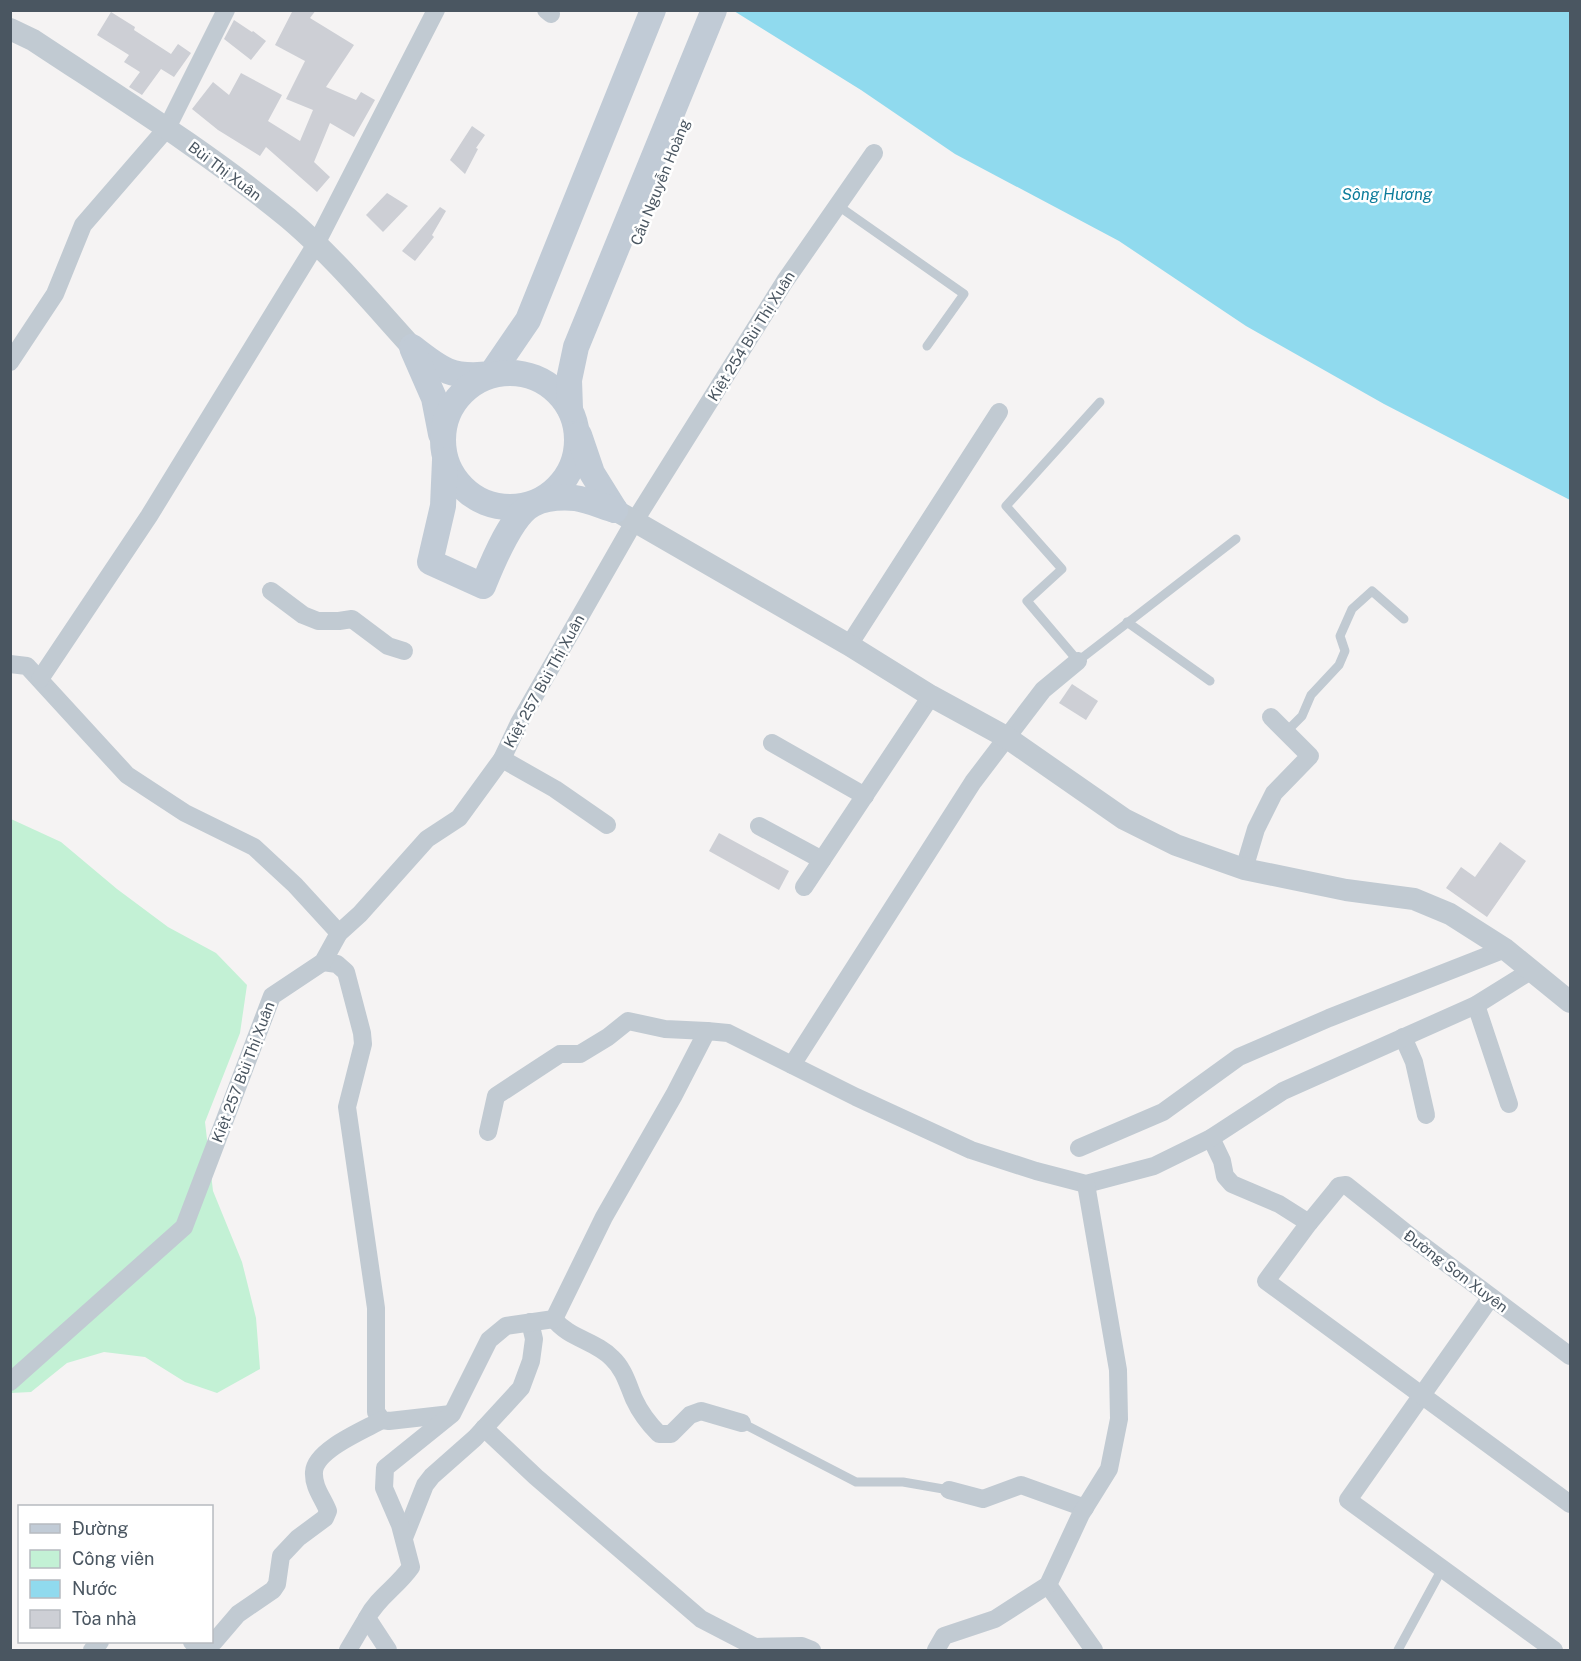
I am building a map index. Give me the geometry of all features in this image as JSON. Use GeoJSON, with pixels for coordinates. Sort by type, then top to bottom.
{"type":"FeatureCollection","features":[{"type":"Feature","properties":{"kind":"main road"},"geometry":{"type":"LineString","coordinates":[[574,420],[577,454],[568,476],[552,493],[532,504],[517,520],[499,548],[483,586],[430,562],[442,506],[446,417],[456,398],[472,383],[491,374],[528,320],[607,104],[638,10]]}},
{"type":"Feature","properties":{"kind":"main road"},"geometry":{"type":"LineString","coordinates":[[607,104],[653,10]]}},
{"type":"Feature","properties":{"kind":"main road","name":"Cầu Nguyễn Hoàng"},"geometry":{"type":"LineString","coordinates":[[670,137],[714,10]]}},
{"type":"Feature","properties":{"kind":"main road","name":"Cầu Nguyễn Hoàng"},"geometry":{"type":"LineString","coordinates":[[574,420],[569,380],[576,347],[730,10]]}},
{"type":"Feature","properties":{"kind":"main road"},"geometry":{"type":"LineString","coordinates":[[412,347],[441,370],[470,377],[514,372],[537,378],[556,390],[574,420],[592,473],[625,516]]}},
{"type":"Feature","properties":{"kind":"main road"},"geometry":{"type":"LineString","coordinates":[[412,347],[434,398],[444,449],[455,479],[470,494],[489,504],[511,508],[551,498],[576,498],[625,516]]}},
{"type":"Feature","properties":{"kind":"street"},"geometry":{"type":"LineString","coordinates":[[10,362],[55,294],[83,225],[167,128],[226,10]]}},
{"type":"Feature","properties":{"kind":"street"},"geometry":{"type":"LineString","coordinates":[[40,680],[149,516],[316,244],[435,10]]}},
{"type":"Feature","properties":{"kind":"street","name":"Bùi Thị Xuân"},"geometry":{"type":"LineString","coordinates":[[10,29],[33,40],[167,128],[288,218],[316,244],[412,347]]}},
{"type":"Feature","properties":{"kind":"street","name":"Kiệt 254 Bùi Thị Xuân"},"geometry":{"type":"LineString","coordinates":[[625,516],[874,153]]}},
{"type":"Feature","properties":{"kind":"street"},"geometry":{"type":"LineString","coordinates":[[849,645],[999,412]]}},
{"type":"Feature","properties":{"kind":"street"},"geometry":{"type":"LineString","coordinates":[[625,516],[849,645],[931,696],[1006,737],[1124,819],[1176,845],[1244,869],[1346,890],[1414,899],[1450,914],[1505,949],[1570,1002]]}},
{"type":"Feature","properties":{"kind":"street","name":"Kiệt 257 Bùi Thị Xuân"},"geometry":{"type":"LineString","coordinates":[[10,1382],[184,1227],[272,996],[323,962],[339,933],[360,914],[427,839],[459,818],[502,759],[625,516]]}},
{"type":"Feature","properties":{"kind":"street"},"geometry":{"type":"LineString","coordinates":[[271,591],[303,615],[327,621],[352,619],[388,646],[404,651]]}},
{"type":"Feature","properties":{"kind":"street"},"geometry":{"type":"LineString","coordinates":[[792,1065],[973,782],[1043,690],[1078,662]]}},
{"type":"Feature","properties":{"kind":"street"},"geometry":{"type":"LineString","coordinates":[[10,664],[27,666],[127,775],[185,813],[255,847],[295,885],[339,933]]}},
{"type":"Feature","properties":{"kind":"street"},"geometry":{"type":"LineString","coordinates":[[804,887],[931,696]]}},
{"type":"Feature","properties":{"kind":"street"},"geometry":{"type":"LineString","coordinates":[[1244,869],[1256,829],[1274,792],[1310,756],[1271,717]]}},
{"type":"Feature","properties":{"kind":"street"},"geometry":{"type":"LineString","coordinates":[[772,743],[865,796]]}},
{"type":"Feature","properties":{"kind":"street"},"geometry":{"type":"LineString","coordinates":[[502,759],[555,789],[607,825]]}},
{"type":"Feature","properties":{"kind":"street"},"geometry":{"type":"LineString","coordinates":[[759,826],[822,860]]}},
{"type":"Feature","properties":{"kind":"street"},"geometry":{"type":"LineString","coordinates":[[1079,1148],[1163,1112],[1239,1057],[1329,1018],[1505,949]]}},
{"type":"Feature","properties":{"kind":"street"},"geometry":{"type":"LineString","coordinates":[[323,962],[337,964],[346,972],[362,1033],[363,1044],[347,1107],[376,1308],[375,1409],[382,1420]]}},
{"type":"Feature","properties":{"kind":"street"},"geometry":{"type":"LineString","coordinates":[[488,1132],[496,1096],[560,1054],[580,1054],[608,1037],[628,1021],[665,1029],[728,1033],[971,1149],[1036,1171],[1086,1184],[1154,1166],[1211,1138],[1283,1091],[1476,1005],[1532,970]]}},
{"type":"Feature","properties":{"kind":"street"},"geometry":{"type":"LineString","coordinates":[[1476,1005],[1509,1104]]}},
{"type":"Feature","properties":{"kind":"street"},"geometry":{"type":"LineString","coordinates":[[554,1319],[604,1217],[674,1095],[706,1031]]}},
{"type":"Feature","properties":{"kind":"street"},"geometry":{"type":"LineString","coordinates":[[1403,1037],[1414,1062],[1426,1115]]}},
{"type":"Feature","properties":{"kind":"street"},"geometry":{"type":"LineString","coordinates":[[1211,1138],[1222,1161],[1225,1176],[1232,1184],[1279,1204],[1309,1223],[1266,1281],[1570,1504]]}},
{"type":"Feature","properties":{"kind":"street"},"geometry":{"type":"LineString","coordinates":[[936,1650],[944,1636],[995,1619],[1048,1584],[1085,1508],[1109,1469],[1119,1419],[1118,1370],[1086,1184]]}},
{"type":"Feature","properties":{"kind":"street","name":"Đường Sơn Xuyên"},"geometry":{"type":"LineString","coordinates":[[1309,1223],[1339,1186],[1350,1188],[1491,1298],[1570,1356]]}},
{"type":"Feature","properties":{"kind":"street"},"geometry":{"type":"LineString","coordinates":[[1491,1298],[1348,1500],[1554,1650]]}},
{"type":"Feature","properties":{"kind":"street"},"geometry":{"type":"LineString","coordinates":[[349,1650],[374,1605],[401,1582],[411,1567],[404,1538],[384,1488],[385,1468],[452,1414],[489,1340],[506,1326],[554,1319]]}},
{"type":"Feature","properties":{"kind":"street"},"geometry":{"type":"LineString","coordinates":[[554,1319],[563,1328],[603,1350],[615,1360],[623,1372],[639,1409],[659,1434],[671,1434],[690,1415],[701,1411],[742,1423]]}},
{"type":"Feature","properties":{"kind":"street"},"geometry":{"type":"LineString","coordinates":[[404,1538],[425,1485],[444,1464],[484,1428],[521,1388],[531,1361],[534,1340],[530,1322]]}},
{"type":"Feature","properties":{"kind":"street"},"geometry":{"type":"LineString","coordinates":[[213,1642],[238,1614],[273,1590],[277,1584],[281,1556],[298,1538],[325,1518],[328,1512],[315,1484],[314,1471],[316,1461],[326,1451],[382,1420],[452,1414]]}},
{"type":"Feature","properties":{"kind":"street"},"geometry":{"type":"LineString","coordinates":[[484,1428],[536,1477],[701,1619],[755,1647],[802,1646],[812,1650]]}},
{"type":"Feature","properties":{"kind":"street"},"geometry":{"type":"LineString","coordinates":[[949,1490],[983,1499],[1021,1485],[1085,1508]]}},
{"type":"Feature","properties":{"kind":"street"},"geometry":{"type":"LineString","coordinates":[[1048,1584],[1094,1650]]}},
{"type":"Feature","properties":{"kind":"street"},"geometry":{"type":"LineString","coordinates":[[367,1618],[388,1650]]}},
{"type":"Feature","properties":{"kind":"lane"},"geometry":{"type":"LineString","coordinates":[[837,205],[964,294],[927,346]]}},
{"type":"Feature","properties":{"kind":"lane"},"geometry":{"type":"LineString","coordinates":[[1100,402],[1006,506],[1062,569],[1027,601],[1078,662],[1236,539]]}},
{"type":"Feature","properties":{"kind":"lane"},"geometry":{"type":"LineString","coordinates":[[1286,732],[1302,716],[1311,695],[1339,665],[1345,651],[1340,636],[1352,609],[1372,591],[1404,619]]}},
{"type":"Feature","properties":{"kind":"lane"},"geometry":{"type":"LineString","coordinates":[[1127,622],[1210,681]]}},
{"type":"Feature","properties":{"kind":"lane"},"geometry":{"type":"LineString","coordinates":[[742,1423],[856,1482],[903,1482],[949,1490]]}},
{"type":"Feature","properties":{"kind":"lane"},"geometry":{"type":"LineString","coordinates":[[1398,1650],[1442,1569]]}},
{"type":"Feature","properties":{"kind":"green space"},"geometry":{"type":"Polygon","coordinates":[[[11,819],[61,842],[117,889],[168,927],[216,953],[247,985],[240,1033],[205,1122],[213,1191],[242,1262],[256,1318],[260,1369],[217,1393],[185,1382],[145,1357],[104,1352],[67,1363],[31,1392],[11,1393],[11,819]]]}},
{"type":"Feature","properties":{"kind":"water","name":"Sông Hương"},"geometry":{"type":"Polygon","coordinates":[[[734,11],[1570,11],[1570,500],[1384,404],[1246,326],[1119,241],[955,154],[861,90],[734,11]]]}},
{"type":"Feature","properties":{"kind":"building"},"geometry":{"type":"Polygon","coordinates":[[[293,10],[316,10],[310,18],[354,45],[326,87],[356,100],[361,92],[375,100],[354,137],[330,123],[314,162],[330,177],[317,192],[266,147],[260,156],[218,130],[192,109],[213,82],[229,95],[241,73],[282,95],[268,121],[300,141],[313,110],[286,99],[305,61],[275,45],[293,10]]]}},
{"type":"Feature","properties":{"kind":"building"},"geometry":{"type":"Polygon","coordinates":[[[111,12],[171,54],[178,44],[191,53],[174,77],[161,69],[142,95],[129,87],[140,72],[124,62],[129,55],[97,35],[111,12]]]}},
{"type":"Feature","properties":{"kind":"building"},"geometry":{"type":"Polygon","coordinates":[[[234,20],[266,41],[251,60],[224,39],[234,20]]]}},
{"type":"Feature","properties":{"kind":"building"},"geometry":{"type":"Polygon","coordinates":[[[472,126],[485,135],[476,148],[478,149],[465,174],[450,160],[472,126]]]}},
{"type":"Feature","properties":{"kind":"building"},"geometry":{"type":"Polygon","coordinates":[[[387,193],[408,206],[383,232],[366,215],[387,193]]]}},
{"type":"Feature","properties":{"kind":"building"},"geometry":{"type":"Polygon","coordinates":[[[440,207],[446,211],[432,235],[434,237],[415,261],[402,251],[440,207]]]}},
{"type":"Feature","properties":{"kind":"building"},"geometry":{"type":"Polygon","coordinates":[[[1072,684],[1098,701],[1086,720],[1059,703],[1072,684]]]}},
{"type":"Feature","properties":{"kind":"building"},"geometry":{"type":"Polygon","coordinates":[[[719,833],[789,871],[779,890],[709,851],[719,833]]]}},
{"type":"Feature","properties":{"kind":"building"},"geometry":{"type":"Polygon","coordinates":[[[1500,842],[1526,861],[1487,917],[1446,888],[1461,867],[1475,877],[1500,842]]]}}]}
